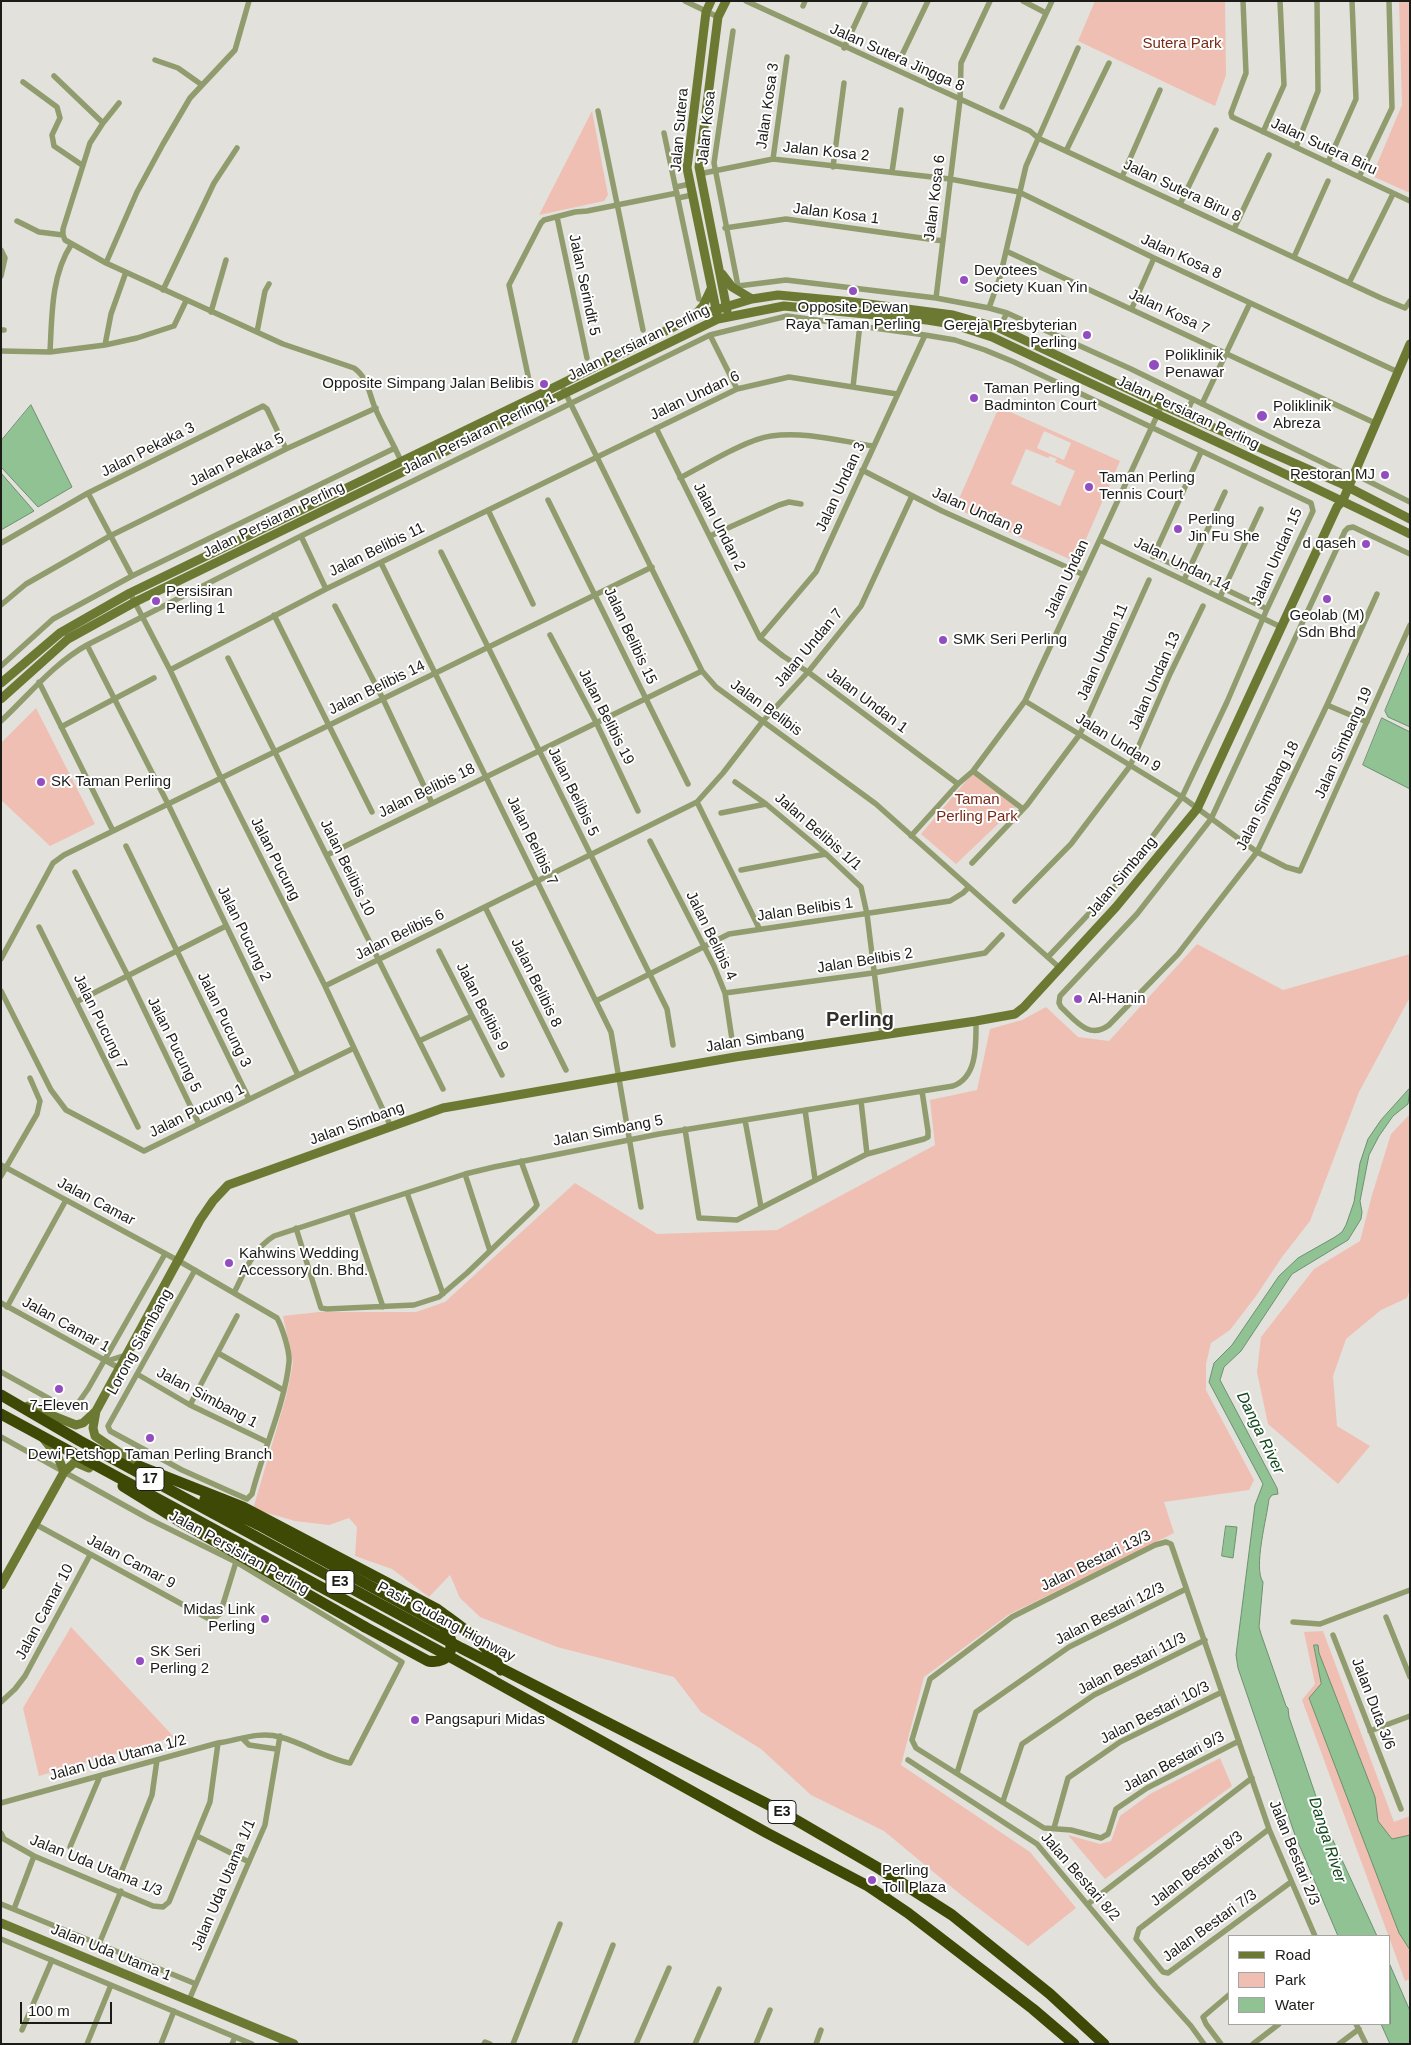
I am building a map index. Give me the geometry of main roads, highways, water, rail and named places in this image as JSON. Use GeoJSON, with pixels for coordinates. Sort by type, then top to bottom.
{"type":"FeatureCollection","features":[{"type":"Feature","properties":{"kind":"highway","name":"Pasir Gudang Highway"},"geometry":{"type":"LineString","coordinates":[[2,1396],[80,1441],[501,1670],[777,1809],[880,1869],[952,1915],[1050,1994],[1104,2044]]}},
{"type":"Feature","properties":{"kind":"highway","name":"Pasir Gudang Highway"},"geometry":{"type":"LineString","coordinates":[[1,1414],[454,1659],[767,1833],[868,1886],[935,1933],[1074,2044]]}},
{"type":"Feature","properties":{"kind":"highway"},"geometry":{"type":"LineString","coordinates":[[80,1441],[171,1480],[243,1507],[436,1610],[461,1627],[494,1656],[501,1670]]}},
{"type":"Feature","properties":{"kind":"highway"},"geometry":{"type":"LineString","coordinates":[[110,1472],[124,1487],[173,1518],[428,1661],[437,1662],[452,1649],[452,1640],[443,1626],[257,1524],[190,1492],[171,1480]]}},
{"type":"Feature","properties":{"kind":"main road","name":"Jalan Sutera"},"geometry":{"type":"LineString","coordinates":[[711,1],[706,12],[687,168],[710,289],[718,319]]}},
{"type":"Feature","properties":{"kind":"main road","name":"Jalan Sutera"},"geometry":{"type":"LineString","coordinates":[[726,1],[718,18],[698,167],[729,316]]}},
{"type":"Feature","properties":{"kind":"main road"},"geometry":{"type":"LineString","coordinates":[[719,270],[732,287],[752,299]]}},
{"type":"Feature","properties":{"kind":"main road"},"geometry":{"type":"LineString","coordinates":[[695,316],[703,306],[710,289]]}},
{"type":"Feature","properties":{"kind":"main road","name":"Jalan Persiaran Perling"},"geometry":{"type":"LineString","coordinates":[[1,683],[60,633],[130,593],[561,384],[695,316],[752,299],[778,295],[853,302],[953,315],[999,328],[1162,405],[1345,486],[1410,520]]}},
{"type":"Feature","properties":{"kind":"main road","name":"Jalan Persiaran Perling"},"geometry":{"type":"LineString","coordinates":[[1,699],[68,640],[135,602],[718,319],[784,306],[928,320],[952,324],[992,337],[1156,415],[1327,492],[1338,501],[1410,534]]}},
{"type":"Feature","properties":{"kind":"main road","name":"Jalan Simbang"},"geometry":{"type":"LineString","coordinates":[[96,1411],[200,1220],[213,1201],[228,1185],[443,1108],[618,1076],[976,1021],[1015,1014],[1024,1007],[1116,907],[1197,809],[1330,523],[1338,501],[1352,476],[1370,430],[1410,344]]}},
{"type":"Feature","properties":{"kind":"main road"},"geometry":{"type":"LineString","coordinates":[[1330,480],[1352,476],[1361,495]]}},
{"type":"Feature","properties":{"kind":"main road"},"geometry":{"type":"LineString","coordinates":[[1327,492],[1332,505],[1330,523]]}},
{"type":"Feature","properties":{"kind":"main road"},"geometry":{"type":"LineString","coordinates":[[1330,523],[1340,512],[1356,508]]}},
{"type":"Feature","properties":{"kind":"main road"},"geometry":{"type":"LineString","coordinates":[[2,1396],[76,1425],[83,1423],[96,1411]]}},
{"type":"Feature","properties":{"kind":"main road"},"geometry":{"type":"LineString","coordinates":[[96,1411],[93,1428],[95,1436],[139,1466]]}},
{"type":"Feature","properties":{"kind":"main road"},"geometry":{"type":"LineString","coordinates":[[42,1437],[58,1457],[64,1472]]}},
{"type":"Feature","properties":{"kind":"main road"},"geometry":{"type":"LineString","coordinates":[[1,1585],[64,1472],[75,1462],[124,1487]]}},
{"type":"Feature","properties":{"kind":"main road","name":"Jalan Uda Utama 1"},"geometry":{"type":"LineString","coordinates":[[1,1923],[294,2044]]}},
{"type":"Feature","properties":{"kind":"water"},"geometry":{"type":"Polygon","coordinates":[[[31,405],[72,487],[38,507],[1,467],[1,441],[31,405]]]}},
{"type":"Feature","properties":{"kind":"water"},"geometry":{"type":"Polygon","coordinates":[[[1,473],[34,511],[1,530],[1,473]]]}},
{"type":"Feature","properties":{"kind":"water"},"geometry":{"type":"Polygon","coordinates":[[[1410,651],[1410,727],[1388,717],[1385,711],[1410,651]]]}},
{"type":"Feature","properties":{"kind":"water"},"geometry":{"type":"Polygon","coordinates":[[[1382,718],[1410,732],[1410,789],[1363,765],[1382,718]]]}},
{"type":"Feature","properties":{"kind":"water","name":"Danga River"},"geometry":{"type":"Polygon","coordinates":[[[1410,1088],[1408,1104],[1393,1116],[1369,1155],[1360,1201],[1361,1219],[1348,1240],[1292,1274],[1241,1351],[1224,1367],[1220,1380],[1277,1488],[1278,1494],[1272,1495],[1269,1499],[1260,1554],[1259,1566],[1263,1582],[1259,1627],[1288,1708],[1289,1717],[1325,1823],[1377,1935],[1338,1935],[1295,1835],[1238,1668],[1236,1655],[1255,1505],[1263,1484],[1209,1382],[1214,1363],[1232,1345],[1279,1276],[1298,1258],[1342,1232],[1354,1202],[1360,1163],[1368,1139],[1381,1120],[1410,1088]]]}},
{"type":"Feature","properties":{"kind":"water"},"geometry":{"type":"Polygon","coordinates":[[[1226,1526],[1237,1527],[1233,1558],[1222,1556],[1226,1526]]]}},
{"type":"Feature","properties":{"kind":"water"},"geometry":{"type":"Polygon","coordinates":[[[1314,1645],[1318,1645],[1319,1653],[1375,1797],[1378,1821],[1392,1839],[1410,1835],[1410,1950],[1399,1933],[1309,1698],[1321,1684],[1314,1645]]]}},
{"type":"Feature","properties":{"kind":"water"},"geometry":{"type":"Polygon","coordinates":[[[1391,1967],[1410,2011],[1410,2044],[1390,2044],[1381,2025],[1391,2025],[1391,1967]]]}},
{"type":"Feature","properties":{"kind":"place","name":"Devotees Society Kuan Yin"},"geometry":{"type":"Point","coordinates":[964,280]}},
{"type":"Feature","properties":{"kind":"place","name":"Opposite Dewan Raya Taman Perling"},"geometry":{"type":"Point","coordinates":[853,291]}},
{"type":"Feature","properties":{"kind":"place","name":"Gereja Presbyterian Perling"},"geometry":{"type":"Point","coordinates":[1087,335]}},
{"type":"Feature","properties":{"kind":"place","name":"Poliklinik Penawar"},"geometry":{"type":"Point","coordinates":[1154,365]}},
{"type":"Feature","properties":{"kind":"place","name":"Opposite Simpang Jalan Belibis"},"geometry":{"type":"Point","coordinates":[544,384]}},
{"type":"Feature","properties":{"kind":"place","name":"Taman Perling Badminton Court"},"geometry":{"type":"Point","coordinates":[974,398]}},
{"type":"Feature","properties":{"kind":"place","name":"Poliklinik Abreza"},"geometry":{"type":"Point","coordinates":[1262,416]}},
{"type":"Feature","properties":{"kind":"place","name":"Restoran MJ"},"geometry":{"type":"Point","coordinates":[1385,475]}},
{"type":"Feature","properties":{"kind":"place","name":"Taman Perling Tennis Court"},"geometry":{"type":"Point","coordinates":[1089,487]}},
{"type":"Feature","properties":{"kind":"place","name":"Perling Jin Fu She"},"geometry":{"type":"Point","coordinates":[1178,529]}},
{"type":"Feature","properties":{"kind":"place","name":"d qaseh"},"geometry":{"type":"Point","coordinates":[1366,544]}},
{"type":"Feature","properties":{"kind":"place","name":"Geolab (M) Sdn Bhd"},"geometry":{"type":"Point","coordinates":[1327,599]}},
{"type":"Feature","properties":{"kind":"place","name":"Persisiran Perling 1"},"geometry":{"type":"Point","coordinates":[156,601]}},
{"type":"Feature","properties":{"kind":"place","name":"SMK Seri Perling"},"geometry":{"type":"Point","coordinates":[943,640]}},
{"type":"Feature","properties":{"kind":"place","name":"SK Taman Perling"},"geometry":{"type":"Point","coordinates":[41,782]}},
{"type":"Feature","properties":{"kind":"place","name":"Al-Hanin"},"geometry":{"type":"Point","coordinates":[1078,999]}},
{"type":"Feature","properties":{"kind":"place","name":"Kahwins Wedding Accessory dn. Bhd."},"geometry":{"type":"Point","coordinates":[229,1263]}},
{"type":"Feature","properties":{"kind":"place","name":"7-Eleven"},"geometry":{"type":"Point","coordinates":[59,1389]}},
{"type":"Feature","properties":{"kind":"place","name":"Dewi Petshop Taman Perling Branch"},"geometry":{"type":"Point","coordinates":[150,1438]}},
{"type":"Feature","properties":{"kind":"place","name":"Midas Link Perling"},"geometry":{"type":"Point","coordinates":[265,1619]}},
{"type":"Feature","properties":{"kind":"place","name":"SK Seri Perling 2"},"geometry":{"type":"Point","coordinates":[140,1661]}},
{"type":"Feature","properties":{"kind":"place","name":"Pangsapuri Midas"},"geometry":{"type":"Point","coordinates":[415,1720]}},
{"type":"Feature","properties":{"kind":"place","name":"Perling Toll Plaza"},"geometry":{"type":"Point","coordinates":[872,1880]}},
{"type":"Feature","properties":{"kind":"district","name":"Perling"},"geometry":{"type":"Point","coordinates":[860,1020]}},
{"type":"Feature","properties":{"kind":"park label","name":"Sutera Park"},"geometry":{"type":"Point","coordinates":[1182,44]}},
{"type":"Feature","properties":{"kind":"park label","name":"Taman Perling Park"},"geometry":{"type":"Point","coordinates":[977,808]}}]}
